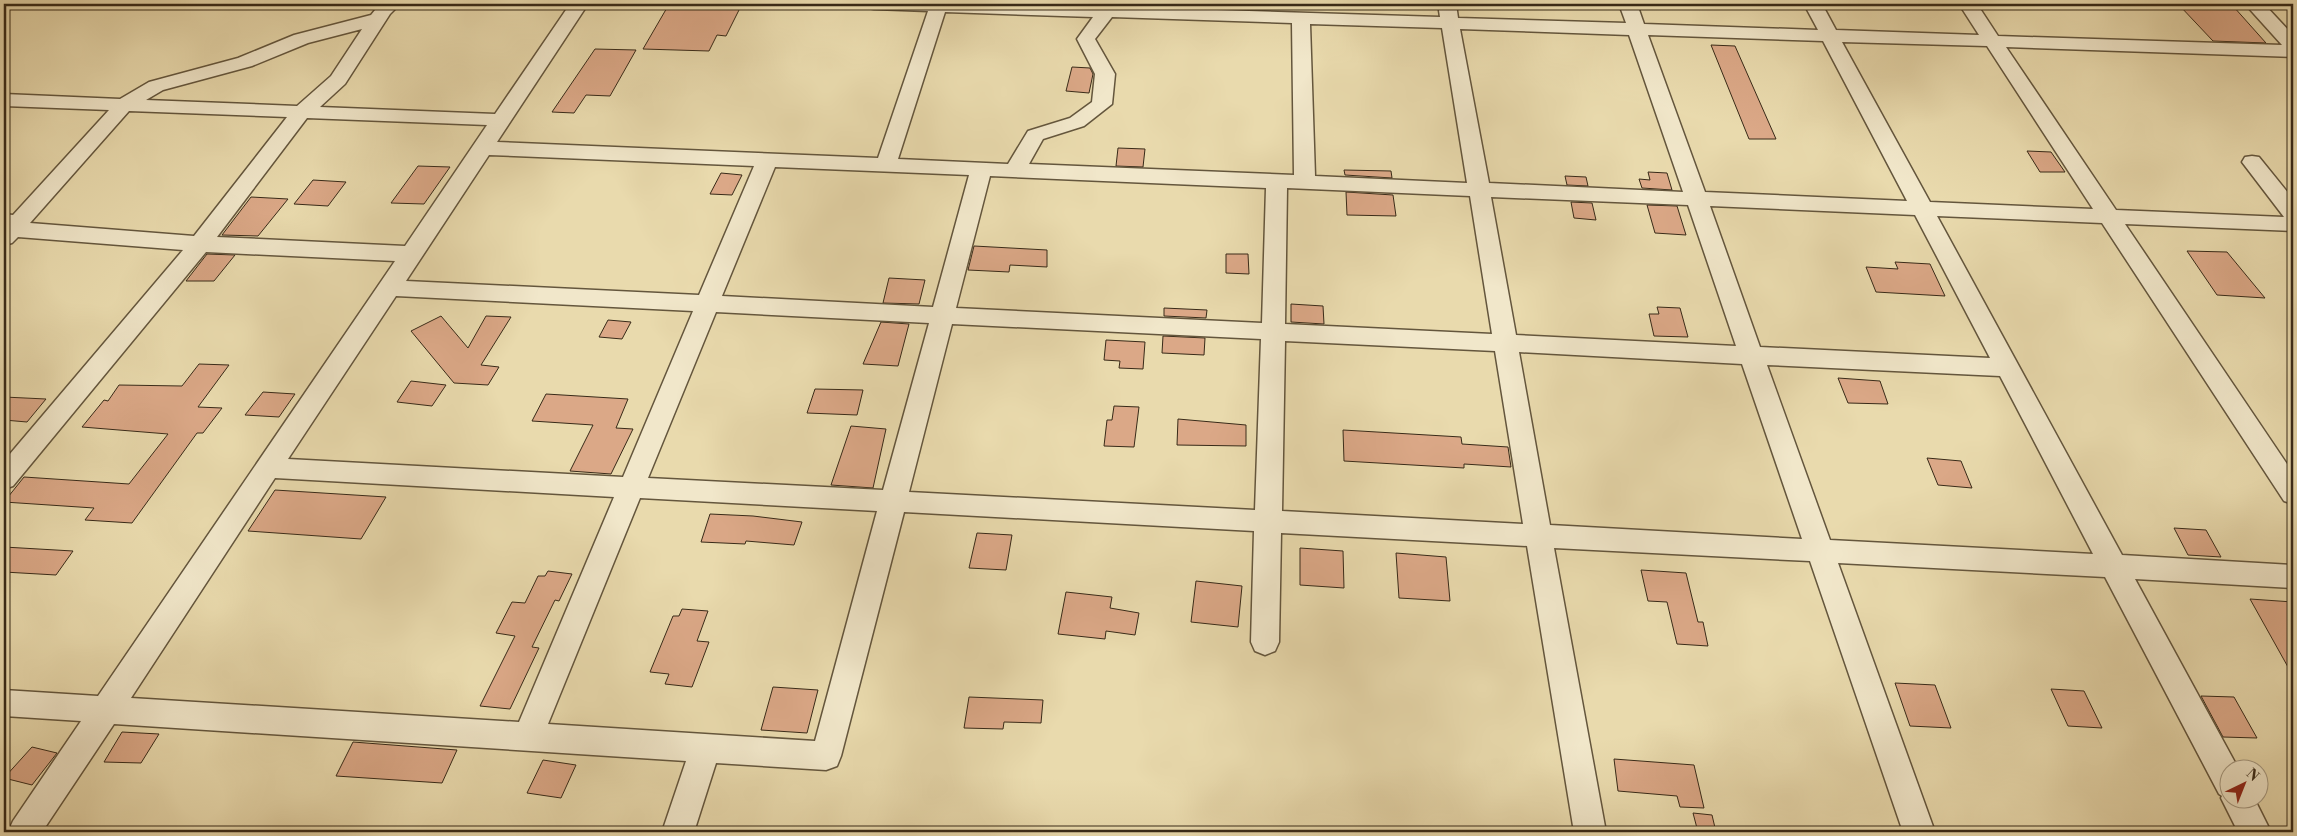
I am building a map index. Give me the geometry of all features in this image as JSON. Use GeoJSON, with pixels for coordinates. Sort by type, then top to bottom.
{"type":"FeatureCollection","features":[{"type":"Feature","properties":{"kind":"street"},"geometry":{"type":"LineString","coordinates":[[4,479],[200,244],[301,113],[338,80],[383,10],[391,4]]}},
{"type":"Feature","properties":{"kind":"street"},"geometry":{"type":"LineString","coordinates":[[24,832],[579,4]]}},
{"type":"Feature","properties":{"kind":"street"},"geometry":{"type":"LineString","coordinates":[[874,4],[1111,8],[1301,18],[1449,13],[1637,29],[2293,51]]}},
{"type":"Feature","properties":{"kind":"street"},"geometry":{"type":"LineString","coordinates":[[1628,4],[1919,832]]}},
{"type":"Feature","properties":{"kind":"street"},"geometry":{"type":"LineString","coordinates":[[1812,4],[2220,765]]}},
{"type":"Feature","properties":{"kind":"street"},"geometry":{"type":"LineString","coordinates":[[1968,4],[2293,494]]}},
{"type":"Feature","properties":{"kind":"street"},"geometry":{"type":"LineString","coordinates":[[2254,4],[2293,46]]}},
{"type":"Feature","properties":{"kind":"street"},"geometry":{"type":"LineString","coordinates":[[886,165],[938,5]]}},
{"type":"Feature","properties":{"kind":"street"},"geometry":{"type":"LineString","coordinates":[[1015,170],[1036,135],[1077,122],[1102,104],[1105,74],[1086,39],[1111,8]]}},
{"type":"Feature","properties":{"kind":"street"},"geometry":{"type":"LineString","coordinates":[[1449,13],[1590,832]]}},
{"type":"Feature","properties":{"kind":"street"},"geometry":{"type":"LineString","coordinates":[[1301,18],[1305,183]]}},
{"type":"Feature","properties":{"kind":"street"},"geometry":{"type":"LineString","coordinates":[[7,228],[125,104],[156,86],[246,62],[301,39],[377,19]]}},
{"type":"Feature","properties":{"kind":"street"},"geometry":{"type":"LineString","coordinates":[[4,100],[501,120]]}},
{"type":"Feature","properties":{"kind":"street"},"geometry":{"type":"LineString","coordinates":[[482,148],[2293,224]]}},
{"type":"Feature","properties":{"kind":"street"},"geometry":{"type":"LineString","coordinates":[[528,737],[767,160]]}},
{"type":"Feature","properties":{"kind":"street"},"geometry":{"type":"LineString","coordinates":[[2252,162],[2293,213]]}},
{"type":"Feature","properties":{"kind":"street"},"geometry":{"type":"LineString","coordinates":[[4,703],[826,756],[981,169]]}},
{"type":"Feature","properties":{"kind":"street"},"geometry":{"type":"LineString","coordinates":[[1265,642],[1277,182]]}},
{"type":"Feature","properties":{"kind":"street"},"geometry":{"type":"LineString","coordinates":[[7,228],[200,244],[411,254]]}},
{"type":"Feature","properties":{"kind":"street"},"geometry":{"type":"LineString","coordinates":[[389,288],[2007,368]]}},
{"type":"Feature","properties":{"kind":"street"},"geometry":{"type":"LineString","coordinates":[[268,468],[2293,576]]}},
{"type":"Feature","properties":{"kind":"street"},"geometry":{"type":"LineString","coordinates":[[678,832],[706,748]]}},
{"type":"Feature","properties":{"kind":"street"},"geometry":{"type":"LineString","coordinates":[[2242,808],[2255,832]]}},
{"type":"Feature","properties":{"kind":"building"},"geometry":{"type":"Polygon","coordinates":[[[2179,5],[2233,6],[2266,43],[2213,41],[2179,5]]]}},
{"type":"Feature","properties":{"kind":"building"},"geometry":{"type":"Polygon","coordinates":[[[668,6],[740,8],[726,36],[717,35],[709,51],[643,49],[668,6]]]}},
{"type":"Feature","properties":{"kind":"building"},"geometry":{"type":"Polygon","coordinates":[[[1711,45],[1735,46],[1776,139],[1749,139],[1711,45]]]}},
{"type":"Feature","properties":{"kind":"building"},"geometry":{"type":"Polygon","coordinates":[[[595,49],[636,50],[610,96],[586,95],[574,113],[552,112],[595,49]]]}},
{"type":"Feature","properties":{"kind":"building"},"geometry":{"type":"Polygon","coordinates":[[[1072,67],[1090,68],[1093,74],[1089,93],[1066,91],[1072,67]]]}},
{"type":"Feature","properties":{"kind":"building"},"geometry":{"type":"Polygon","coordinates":[[[1118,148],[1145,149],[1143,167],[1116,166],[1118,148]]]}},
{"type":"Feature","properties":{"kind":"building"},"geometry":{"type":"Polygon","coordinates":[[[2027,151],[2051,152],[2065,172],[2040,172],[2027,151]]]}},
{"type":"Feature","properties":{"kind":"building"},"geometry":{"type":"Polygon","coordinates":[[[418,166],[450,167],[424,204],[391,203],[418,166]]]}},
{"type":"Feature","properties":{"kind":"building"},"geometry":{"type":"Polygon","coordinates":[[[1344,170],[1391,171],[1392,178],[1345,175],[1344,170]]]}},
{"type":"Feature","properties":{"kind":"building"},"geometry":{"type":"Polygon","coordinates":[[[1648,172],[1667,173],[1672,190],[1642,188],[1639,179],[1650,180],[1648,172]]]}},
{"type":"Feature","properties":{"kind":"building"},"geometry":{"type":"Polygon","coordinates":[[[721,173],[742,175],[732,195],[710,194],[721,173]]]}},
{"type":"Feature","properties":{"kind":"building"},"geometry":{"type":"Polygon","coordinates":[[[1565,176],[1586,177],[1588,186],[1567,185],[1565,176]]]}},
{"type":"Feature","properties":{"kind":"building"},"geometry":{"type":"Polygon","coordinates":[[[313,180],[346,182],[328,206],[294,204],[313,180]]]}},
{"type":"Feature","properties":{"kind":"building"},"geometry":{"type":"Polygon","coordinates":[[[1346,192],[1393,195],[1396,216],[1347,215],[1346,192]]]}},
{"type":"Feature","properties":{"kind":"building"},"geometry":{"type":"Polygon","coordinates":[[[251,197],[288,199],[258,236],[222,235],[251,197]]]}},
{"type":"Feature","properties":{"kind":"building"},"geometry":{"type":"Polygon","coordinates":[[[1571,202],[1592,203],[1596,220],[1574,218],[1571,202]]]}},
{"type":"Feature","properties":{"kind":"building"},"geometry":{"type":"Polygon","coordinates":[[[1647,205],[1677,206],[1686,235],[1655,233],[1647,205]]]}},
{"type":"Feature","properties":{"kind":"building"},"geometry":{"type":"Polygon","coordinates":[[[974,246],[1047,250],[1047,267],[1010,265],[1009,272],[968,270],[974,246]]]}},
{"type":"Feature","properties":{"kind":"building"},"geometry":{"type":"Polygon","coordinates":[[[2187,251],[2227,252],[2265,298],[2217,295],[2187,251]]]}},
{"type":"Feature","properties":{"kind":"building"},"geometry":{"type":"Polygon","coordinates":[[[207,254],[235,255],[214,281],[186,281],[207,254]]]}},
{"type":"Feature","properties":{"kind":"building"},"geometry":{"type":"Polygon","coordinates":[[[1226,254],[1248,254],[1249,274],[1226,273],[1226,254]]]}},
{"type":"Feature","properties":{"kind":"building"},"geometry":{"type":"Polygon","coordinates":[[[1895,262],[1930,264],[1945,296],[1876,292],[1866,267],[1898,269],[1895,262]]]}},
{"type":"Feature","properties":{"kind":"building"},"geometry":{"type":"Polygon","coordinates":[[[889,278],[925,280],[919,304],[883,303],[889,278]]]}},
{"type":"Feature","properties":{"kind":"building"},"geometry":{"type":"Polygon","coordinates":[[[1291,304],[1323,306],[1324,324],[1291,322],[1291,304]]]}},
{"type":"Feature","properties":{"kind":"building"},"geometry":{"type":"Polygon","coordinates":[[[1657,307],[1680,308],[1688,337],[1654,336],[1649,314],[1659,314],[1657,307]]]}},
{"type":"Feature","properties":{"kind":"building"},"geometry":{"type":"Polygon","coordinates":[[[1164,308],[1207,310],[1206,318],[1164,316],[1164,308]]]}},
{"type":"Feature","properties":{"kind":"building"},"geometry":{"type":"Polygon","coordinates":[[[441,316],[468,348],[486,316],[511,317],[481,365],[499,367],[488,385],[454,383],[411,331],[441,316]]]}},
{"type":"Feature","properties":{"kind":"building"},"geometry":{"type":"Polygon","coordinates":[[[608,320],[631,322],[622,339],[599,337],[608,320]]]}},
{"type":"Feature","properties":{"kind":"building"},"geometry":{"type":"Polygon","coordinates":[[[881,322],[909,324],[898,366],[863,364],[881,322]]]}},
{"type":"Feature","properties":{"kind":"building"},"geometry":{"type":"Polygon","coordinates":[[[1163,336],[1205,338],[1204,355],[1162,353],[1163,336]]]}},
{"type":"Feature","properties":{"kind":"building"},"geometry":{"type":"Polygon","coordinates":[[[1106,340],[1145,342],[1143,369],[1119,368],[1120,361],[1104,360],[1106,340]]]}},
{"type":"Feature","properties":{"kind":"building"},"geometry":{"type":"Polygon","coordinates":[[[199,364],[229,365],[198,407],[222,408],[203,433],[197,433],[132,523],[85,520],[94,508],[4,502],[24,477],[129,484],[168,434],[82,427],[104,400],[108,401],[119,385],[182,386],[199,364]]]}},
{"type":"Feature","properties":{"kind":"building"},"geometry":{"type":"Polygon","coordinates":[[[1838,378],[1880,381],[1888,404],[1848,403],[1838,378]]]}},
{"type":"Feature","properties":{"kind":"building"},"geometry":{"type":"Polygon","coordinates":[[[411,381],[446,385],[432,406],[397,402],[411,381]]]}},
{"type":"Feature","properties":{"kind":"building"},"geometry":{"type":"Polygon","coordinates":[[[815,389],[863,390],[857,415],[807,413],[815,389]]]}},
{"type":"Feature","properties":{"kind":"building"},"geometry":{"type":"Polygon","coordinates":[[[263,392],[295,394],[279,417],[245,415],[263,392]]]}},
{"type":"Feature","properties":{"kind":"building"},"geometry":{"type":"Polygon","coordinates":[[[546,394],[628,399],[616,428],[633,429],[611,474],[570,471],[593,425],[532,421],[546,394]]]}},
{"type":"Feature","properties":{"kind":"building"},"geometry":{"type":"Polygon","coordinates":[[[4,397],[46,399],[27,422],[4,420],[4,397]]]}},
{"type":"Feature","properties":{"kind":"building"},"geometry":{"type":"Polygon","coordinates":[[[1114,406],[1139,407],[1134,447],[1104,446],[1107,420],[1112,420],[1114,406]]]}},
{"type":"Feature","properties":{"kind":"building"},"geometry":{"type":"Polygon","coordinates":[[[1178,419],[1246,425],[1246,446],[1177,445],[1178,419]]]}},
{"type":"Feature","properties":{"kind":"building"},"geometry":{"type":"Polygon","coordinates":[[[851,426],[886,429],[873,488],[831,485],[851,426]]]}},
{"type":"Feature","properties":{"kind":"building"},"geometry":{"type":"Polygon","coordinates":[[[1343,430],[1461,437],[1462,444],[1508,447],[1511,467],[1464,464],[1464,468],[1344,461],[1343,430]]]}},
{"type":"Feature","properties":{"kind":"building"},"geometry":{"type":"Polygon","coordinates":[[[1927,458],[1961,461],[1972,488],[1938,485],[1927,458]]]}},
{"type":"Feature","properties":{"kind":"building"},"geometry":{"type":"Polygon","coordinates":[[[275,490],[386,497],[361,539],[248,531],[275,490]]]}},
{"type":"Feature","properties":{"kind":"building"},"geometry":{"type":"Polygon","coordinates":[[[710,514],[753,516],[802,522],[794,545],[746,541],[745,544],[701,542],[710,514]]]}},
{"type":"Feature","properties":{"kind":"building"},"geometry":{"type":"Polygon","coordinates":[[[2174,528],[2206,530],[2221,557],[2188,555],[2174,528]]]}},
{"type":"Feature","properties":{"kind":"building"},"geometry":{"type":"Polygon","coordinates":[[[977,533],[1012,535],[1006,570],[969,568],[977,533]]]}},
{"type":"Feature","properties":{"kind":"building"},"geometry":{"type":"Polygon","coordinates":[[[4,547],[73,551],[56,575],[4,572],[4,547]]]}},
{"type":"Feature","properties":{"kind":"building"},"geometry":{"type":"Polygon","coordinates":[[[1300,548],[1343,551],[1344,588],[1300,585],[1300,548]]]}},
{"type":"Feature","properties":{"kind":"building"},"geometry":{"type":"Polygon","coordinates":[[[1396,553],[1446,557],[1450,601],[1399,598],[1396,553]]]}},
{"type":"Feature","properties":{"kind":"building"},"geometry":{"type":"Polygon","coordinates":[[[1641,570],[1686,573],[1698,622],[1703,622],[1708,646],[1677,644],[1667,602],[1648,601],[1641,570]]]}},
{"type":"Feature","properties":{"kind":"building"},"geometry":{"type":"Polygon","coordinates":[[[548,571],[572,574],[559,601],[555,600],[532,647],[539,648],[510,709],[480,706],[515,636],[496,633],[512,602],[525,603],[538,576],[545,576],[548,571]]]}},
{"type":"Feature","properties":{"kind":"building"},"geometry":{"type":"Polygon","coordinates":[[[1196,581],[1242,586],[1238,627],[1191,622],[1196,581]]]}},
{"type":"Feature","properties":{"kind":"building"},"geometry":{"type":"Polygon","coordinates":[[[1066,592],[1112,597],[1110,608],[1139,613],[1135,635],[1106,631],[1105,639],[1058,634],[1066,592]]]}},
{"type":"Feature","properties":{"kind":"building"},"geometry":{"type":"Polygon","coordinates":[[[2250,599],[2293,602],[2293,676],[2250,599]]]}},
{"type":"Feature","properties":{"kind":"building"},"geometry":{"type":"Polygon","coordinates":[[[682,609],[708,611],[697,641],[709,642],[692,687],[665,684],[669,674],[650,672],[673,616],[679,616],[682,609]]]}},
{"type":"Feature","properties":{"kind":"building"},"geometry":{"type":"Polygon","coordinates":[[[1895,683],[1935,685],[1951,728],[1910,726],[1895,683]]]}},
{"type":"Feature","properties":{"kind":"building"},"geometry":{"type":"Polygon","coordinates":[[[773,687],[818,690],[807,733],[761,730],[773,687]]]}},
{"type":"Feature","properties":{"kind":"building"},"geometry":{"type":"Polygon","coordinates":[[[2051,689],[2084,691],[2102,728],[2068,726],[2051,689]]]}},
{"type":"Feature","properties":{"kind":"building"},"geometry":{"type":"Polygon","coordinates":[[[2201,696],[2234,697],[2257,738],[2223,737],[2201,696]]]}},
{"type":"Feature","properties":{"kind":"building"},"geometry":{"type":"Polygon","coordinates":[[[969,697],[1043,700],[1041,723],[1004,722],[1003,729],[964,728],[969,697]]]}},
{"type":"Feature","properties":{"kind":"building"},"geometry":{"type":"Polygon","coordinates":[[[122,732],[159,734],[141,763],[104,762],[122,732]]]}},
{"type":"Feature","properties":{"kind":"building"},"geometry":{"type":"Polygon","coordinates":[[[353,742],[457,750],[442,783],[336,776],[353,742]]]}},
{"type":"Feature","properties":{"kind":"building"},"geometry":{"type":"Polygon","coordinates":[[[32,747],[57,753],[32,785],[4,778],[32,747]]]}},
{"type":"Feature","properties":{"kind":"building"},"geometry":{"type":"Polygon","coordinates":[[[1614,759],[1694,765],[1704,808],[1680,807],[1677,796],[1618,791],[1614,759]]]}},
{"type":"Feature","properties":{"kind":"building"},"geometry":{"type":"Polygon","coordinates":[[[543,760],[576,765],[561,798],[527,793],[543,760]]]}},
{"type":"Feature","properties":{"kind":"building"},"geometry":{"type":"Polygon","coordinates":[[[1693,813],[1712,815],[1716,832],[1698,832],[1693,813]]]}}]}
